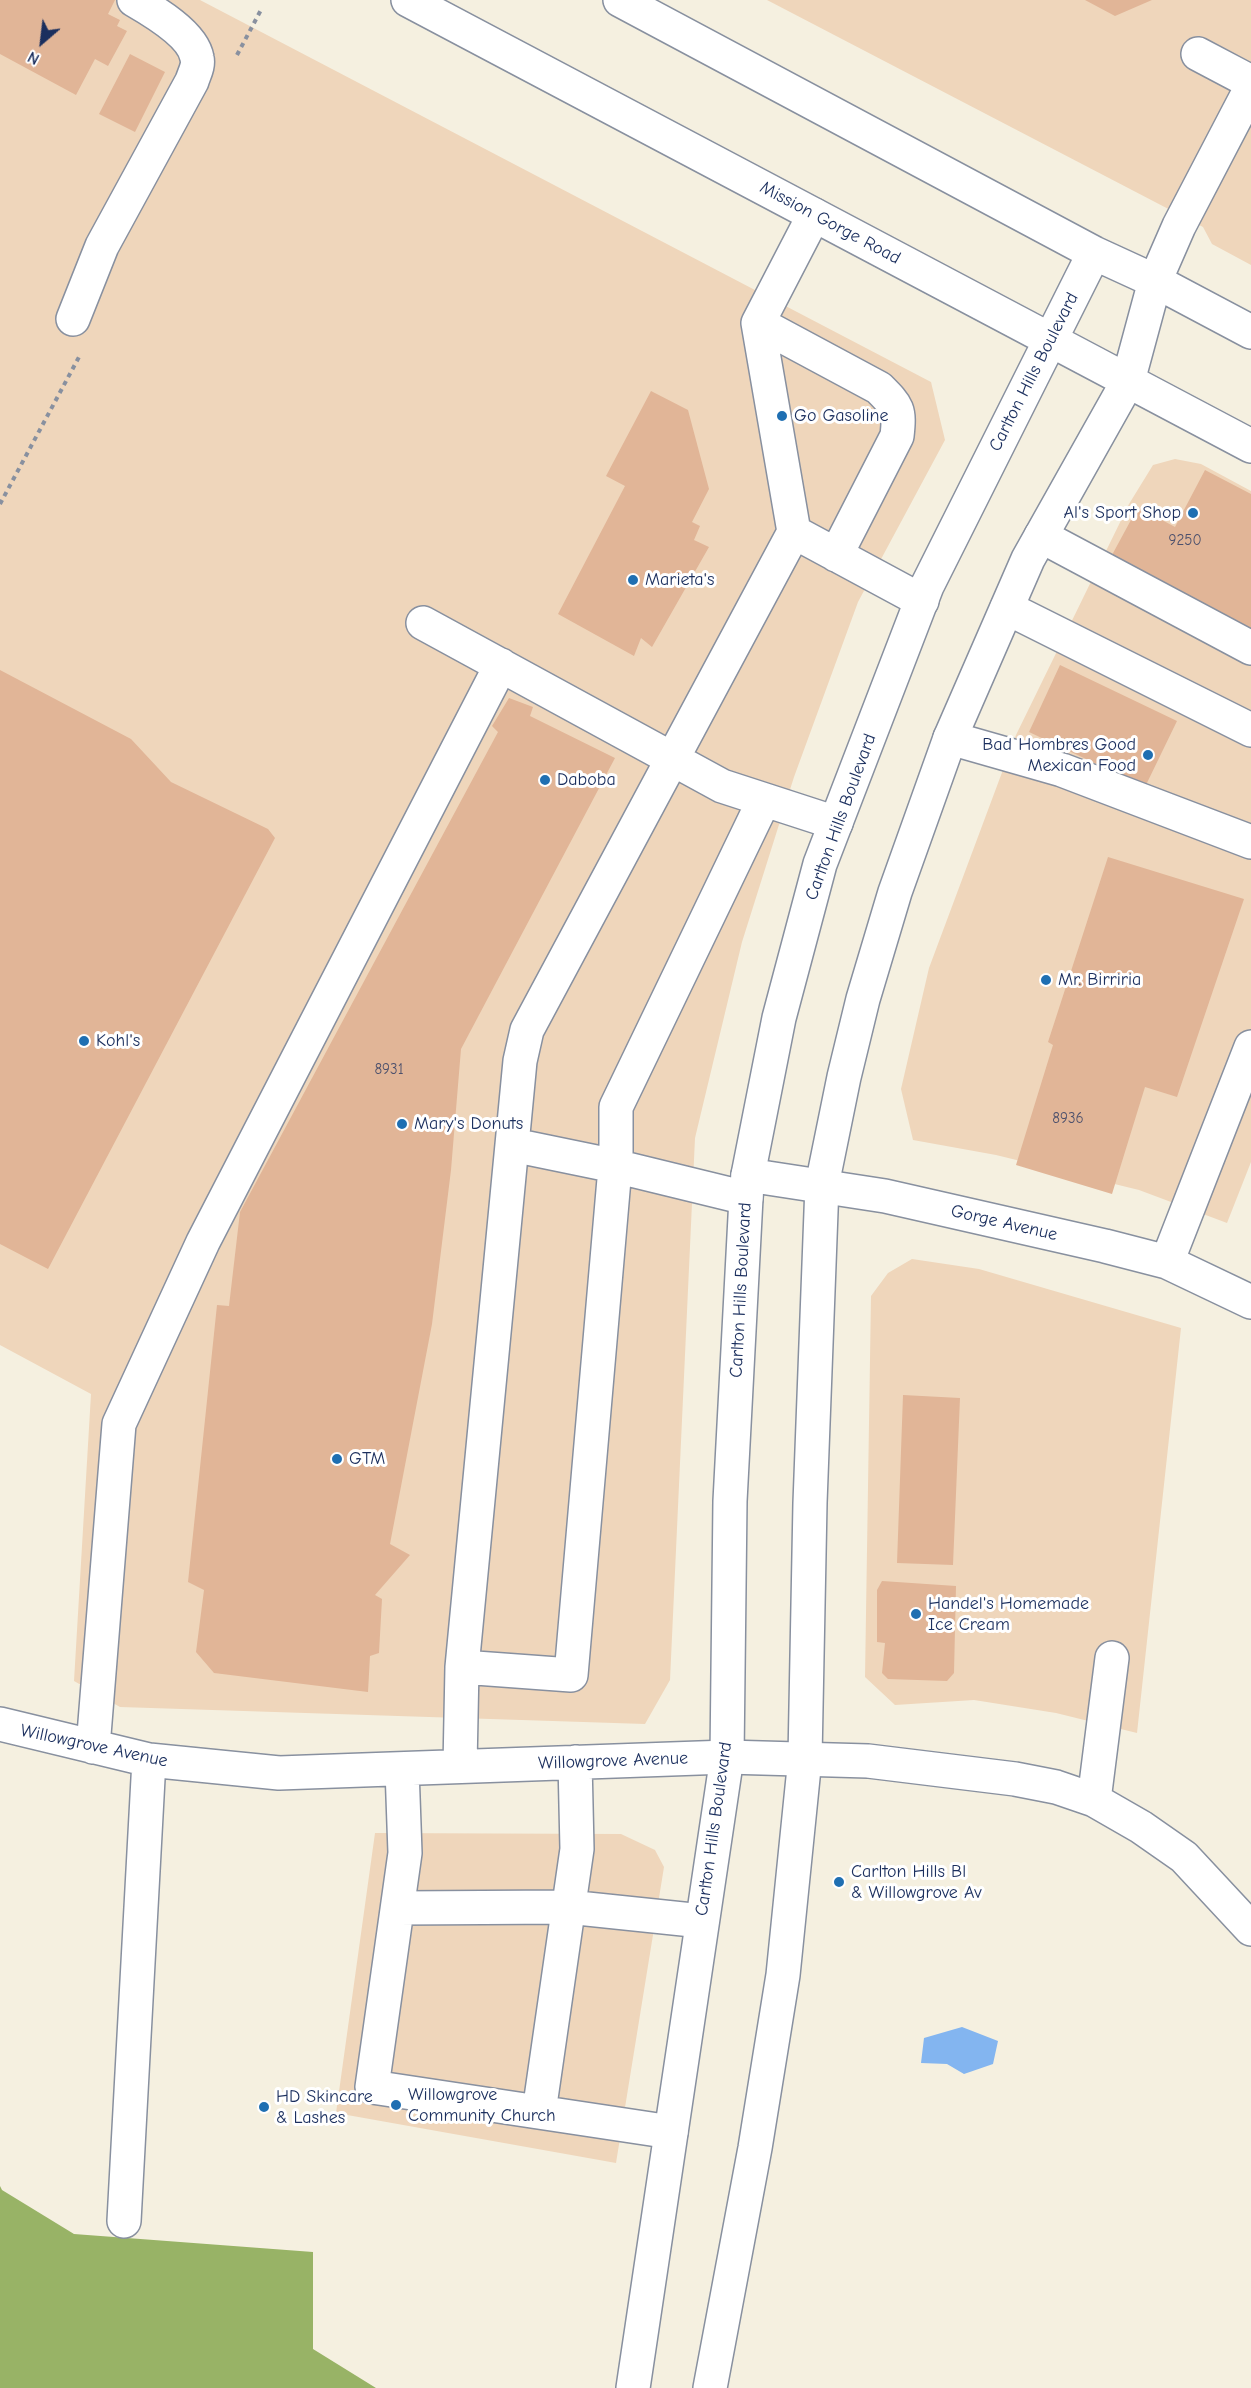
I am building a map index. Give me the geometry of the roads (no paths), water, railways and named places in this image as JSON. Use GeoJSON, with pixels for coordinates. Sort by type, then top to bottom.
{"type":"FeatureCollection","features":[{"type":"Feature","properties":{"kind":"main road"},"geometry":{"type":"LineString","coordinates":[[73,318],[102,246],[192,81],[197,66],[195,50],[185,37],[162,16],[134,0]]}},
{"type":"Feature","properties":{"kind":"main road","name":"Mission Gorge Road"},"geometry":{"type":"LineString","coordinates":[[408,0],[1251,446]]}},
{"type":"Feature","properties":{"kind":"main road"},"geometry":{"type":"LineString","coordinates":[[620,0],[1094,253],[1155,281],[1251,332]]}},
{"type":"Feature","properties":{"kind":"main road"},"geometry":{"type":"LineString","coordinates":[[1197,54],[1251,82]]}},
{"type":"Feature","properties":{"kind":"main road"},"geometry":{"type":"LineString","coordinates":[[710,2388],[755,2148],[783,1975],[805,1758],[810,1503],[822,1185],[844,1077],[863,999],[895,892],[950,738],[1028,559],[1128,381],[1155,281],[1179,226],[1251,88]]}},
{"type":"Feature","properties":{"kind":"main road"},"geometry":{"type":"LineString","coordinates":[[460,1766],[462,1667],[520,1061],[527,1030],[794,532],[758,323],[814,214]]}},
{"type":"Feature","properties":{"kind":"main road","name":"Carlton Hills Boulevard"},"geometry":{"type":"LineString","coordinates":[[633,2388],[727,1757],[730,1501],[747,1187],[779,1018],[820,864],[932,575],[1094,253]]}},
{"type":"Feature","properties":{"kind":"main road"},"geometry":{"type":"LineString","coordinates":[[758,323],[879,388],[894,403],[899,416],[897,436],[836,555]]}},
{"type":"Feature","properties":{"kind":"main road"},"geometry":{"type":"LineString","coordinates":[[794,532],[922,601]]}},
{"type":"Feature","properties":{"kind":"main road"},"geometry":{"type":"LineString","coordinates":[[1041,536],[1251,648]]}},
{"type":"Feature","properties":{"kind":"main road"},"geometry":{"type":"LineString","coordinates":[[1007,608],[1251,730]]}},
{"type":"Feature","properties":{"kind":"main road"},"geometry":{"type":"LineString","coordinates":[[423,623],[722,786],[836,823]]}},
{"type":"Feature","properties":{"kind":"main road"},"geometry":{"type":"LineString","coordinates":[[93,1748],[119,1424],[203,1242],[501,665]]}},
{"type":"Feature","properties":{"kind":"main road"},"geometry":{"type":"LineString","coordinates":[[950,738],[1062,770],[1251,842]]}},
{"type":"Feature","properties":{"kind":"main road"},"geometry":{"type":"LineString","coordinates":[[462,1667],[571,1675],[615,1166],[616,1107],[764,800]]}},
{"type":"Feature","properties":{"kind":"main road"},"geometry":{"type":"LineString","coordinates":[[1167,1262],[1251,1047]]}},
{"type":"Feature","properties":{"kind":"main road","name":"Gorge Avenue"},"geometry":{"type":"LineString","coordinates":[[513,1145],[615,1166],[747,1187],[822,1185],[909,1201],[1167,1262],[1251,1302]]}},
{"type":"Feature","properties":{"kind":"main road"},"geometry":{"type":"LineString","coordinates":[[1094,1800],[1112,1658]]}},
{"type":"Feature","properties":{"kind":"main road","name":"Willowgrove Avenue"},"geometry":{"type":"LineString","coordinates":[[0,1724],[149,1760],[279,1773],[727,1757],[868,1761],[1015,1779],[1056,1787],[1094,1800],[1141,1827],[1184,1857],[1251,1929]]}},
{"type":"Feature","properties":{"kind":"main road"},"geometry":{"type":"LineString","coordinates":[[123,2221],[149,1760]]}},
{"type":"Feature","properties":{"kind":"main road"},"geometry":{"type":"LineString","coordinates":[[539,2112],[577,1849],[575,1762]]}},
{"type":"Feature","properties":{"kind":"main road"},"geometry":{"type":"LineString","coordinates":[[402,1769],[405,1853],[372,2087],[671,2132]]}},
{"type":"Feature","properties":{"kind":"main road"},"geometry":{"type":"LineString","coordinates":[[398,1908],[568,1907],[702,1921]]}},
{"type":"Feature","properties":{"kind":"water"},"geometry":{"type":"Polygon","coordinates":[[[962,2027],[998,2041],[993,2064],[964,2074],[947,2064],[921,2063],[924,2038],[962,2027]]]}},
{"type":"Feature","properties":{"kind":"place","name":"Go Gasoline"},"geometry":{"type":"Point","coordinates":[782,416]}},
{"type":"Feature","properties":{"kind":"place","name":"Al's Sport Shop"},"geometry":{"type":"Point","coordinates":[1193,513]}},
{"type":"Feature","properties":{"kind":"place","name":"Marieta's"},"geometry":{"type":"Point","coordinates":[633,580]}},
{"type":"Feature","properties":{"kind":"place","name":"Bad Hombres Good Mexican Food"},"geometry":{"type":"Point","coordinates":[1148,755]}},
{"type":"Feature","properties":{"kind":"place","name":"Daboba"},"geometry":{"type":"Point","coordinates":[545,780]}},
{"type":"Feature","properties":{"kind":"place","name":"Mr. Birriria"},"geometry":{"type":"Point","coordinates":[1046,980]}},
{"type":"Feature","properties":{"kind":"place","name":"Kohl's"},"geometry":{"type":"Point","coordinates":[84,1041]}},
{"type":"Feature","properties":{"kind":"place","name":"Mary's Donuts"},"geometry":{"type":"Point","coordinates":[402,1124]}},
{"type":"Feature","properties":{"kind":"place","name":"GTM"},"geometry":{"type":"Point","coordinates":[337,1459]}},
{"type":"Feature","properties":{"kind":"place","name":"Handel's Homemade Ice Cream"},"geometry":{"type":"Point","coordinates":[916,1614]}},
{"type":"Feature","properties":{"kind":"place","name":"Carlton Hills Bl & Willowgrove Av"},"geometry":{"type":"Point","coordinates":[839,1882]}},
{"type":"Feature","properties":{"kind":"place","name":"Willowgrove Community Church"},"geometry":{"type":"Point","coordinates":[396,2105]}},
{"type":"Feature","properties":{"kind":"place","name":"HD Skincare & Lashes"},"geometry":{"type":"Point","coordinates":[264,2107]}}]}
